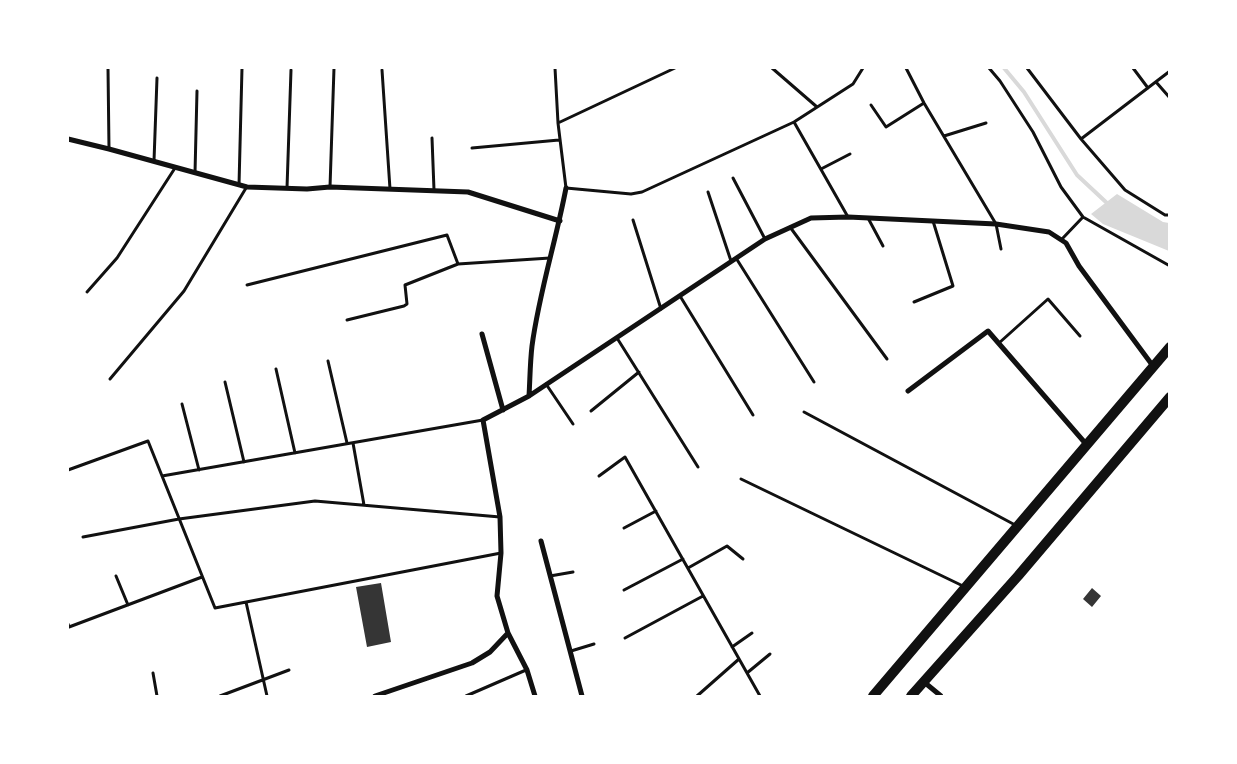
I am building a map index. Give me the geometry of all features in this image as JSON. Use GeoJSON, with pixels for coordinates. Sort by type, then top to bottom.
{"type":"FeatureCollection","features":[{"type":"Feature","properties":{"kind":"highway"},"geometry":{"type":"LineString","coordinates":[[873,696],[1170,346]]}},
{"type":"Feature","properties":{"kind":"highway"},"geometry":{"type":"LineString","coordinates":[[912,696],[1018,576],[1169,398]]}},
{"type":"Feature","properties":{"kind":"street"},"geometry":{"type":"LineString","coordinates":[[68,139],[247,187],[330,187],[468,192],[560,221]]}},
{"type":"Feature","properties":{"kind":"street"},"geometry":{"type":"LineString","coordinates":[[529,396],[532,346],[566,188]]}},
{"type":"Feature","properties":{"kind":"street"},"geometry":{"type":"LineString","coordinates":[[535,696],[527,670],[508,633],[497,596],[501,554],[500,517],[484,420],[529,396],[765,239],[811,218],[848,217],[996,224],[1049,232],[1062,239],[1072,252],[1079,266],[1153,366]]}},
{"type":"Feature","properties":{"kind":"street"},"geometry":{"type":"LineString","coordinates":[[908,391],[988,331],[1086,444]]}},
{"type":"Feature","properties":{"kind":"street"},"geometry":{"type":"LineString","coordinates":[[482,334],[503,410]]}},
{"type":"Feature","properties":{"kind":"street"},"geometry":{"type":"LineString","coordinates":[[541,541],[582,696]]}},
{"type":"Feature","properties":{"kind":"street"},"geometry":{"type":"LineString","coordinates":[[375,696],[472,663],[490,652],[508,633]]}},
{"type":"Feature","properties":{"kind":"street"},"geometry":{"type":"LineString","coordinates":[[924,682],[941,696]]}},
{"type":"Feature","properties":{"kind":"lane"},"geometry":{"type":"LineString","coordinates":[[108,68],[109,149]]}},
{"type":"Feature","properties":{"kind":"lane"},"geometry":{"type":"LineString","coordinates":[[239,185],[242,68]]}},
{"type":"Feature","properties":{"kind":"lane"},"geometry":{"type":"LineString","coordinates":[[330,187],[334,68]]}},
{"type":"Feature","properties":{"kind":"lane"},"geometry":{"type":"LineString","coordinates":[[556,68],[558,123],[566,188],[631,194],[642,192],[794,122],[853,84],[863,68]]}},
{"type":"Feature","properties":{"kind":"lane"},"geometry":{"type":"LineString","coordinates":[[558,123],[675,68]]}},
{"type":"Feature","properties":{"kind":"lane"},"geometry":{"type":"LineString","coordinates":[[772,68],[817,107]]}},
{"type":"Feature","properties":{"kind":"lane"},"geometry":{"type":"LineString","coordinates":[[906,68],[924,103],[996,224],[1001,249]]}},
{"type":"Feature","properties":{"kind":"lane"},"geometry":{"type":"LineString","coordinates":[[989,68],[1000,81],[1032,132],[1061,187],[1083,217],[1170,266]]}},
{"type":"Feature","properties":{"kind":"lane"},"geometry":{"type":"LineString","coordinates":[[1027,68],[1081,139],[1125,190],[1165,215],[1170,215]]}},
{"type":"Feature","properties":{"kind":"lane"},"geometry":{"type":"LineString","coordinates":[[1133,68],[1148,88]]}},
{"type":"Feature","properties":{"kind":"lane"},"geometry":{"type":"LineString","coordinates":[[287,188],[291,70]]}},
{"type":"Feature","properties":{"kind":"lane"},"geometry":{"type":"LineString","coordinates":[[382,70],[390,189]]}},
{"type":"Feature","properties":{"kind":"lane"},"geometry":{"type":"LineString","coordinates":[[1081,139],[1170,71]]}},
{"type":"Feature","properties":{"kind":"lane"},"geometry":{"type":"LineString","coordinates":[[154,161],[157,78]]}},
{"type":"Feature","properties":{"kind":"lane"},"geometry":{"type":"LineString","coordinates":[[1156,82],[1170,98]]}},
{"type":"Feature","properties":{"kind":"lane"},"geometry":{"type":"LineString","coordinates":[[195,174],[197,91]]}},
{"type":"Feature","properties":{"kind":"lane"},"geometry":{"type":"LineString","coordinates":[[871,105],[886,127],[924,103]]}},
{"type":"Feature","properties":{"kind":"lane"},"geometry":{"type":"LineString","coordinates":[[794,122],[848,217]]}},
{"type":"Feature","properties":{"kind":"lane"},"geometry":{"type":"LineString","coordinates":[[944,136],[986,123]]}},
{"type":"Feature","properties":{"kind":"lane"},"geometry":{"type":"LineString","coordinates":[[432,138],[434,191]]}},
{"type":"Feature","properties":{"kind":"lane"},"geometry":{"type":"LineString","coordinates":[[472,148],[560,140]]}},
{"type":"Feature","properties":{"kind":"lane"},"geometry":{"type":"LineString","coordinates":[[821,169],[850,154]]}},
{"type":"Feature","properties":{"kind":"lane"},"geometry":{"type":"LineString","coordinates":[[87,292],[117,258],[175,167]]}},
{"type":"Feature","properties":{"kind":"lane"},"geometry":{"type":"LineString","coordinates":[[733,178],[765,239]]}},
{"type":"Feature","properties":{"kind":"lane"},"geometry":{"type":"LineString","coordinates":[[110,379],[184,291],[247,187]]}},
{"type":"Feature","properties":{"kind":"lane"},"geometry":{"type":"LineString","coordinates":[[708,192],[733,259],[814,382]]}},
{"type":"Feature","properties":{"kind":"lane"},"geometry":{"type":"LineString","coordinates":[[1062,239],[1083,217]]}},
{"type":"Feature","properties":{"kind":"lane"},"geometry":{"type":"LineString","coordinates":[[868,218],[883,246]]}},
{"type":"Feature","properties":{"kind":"lane"},"geometry":{"type":"LineString","coordinates":[[633,220],[661,309]]}},
{"type":"Feature","properties":{"kind":"lane"},"geometry":{"type":"LineString","coordinates":[[914,302],[953,286],[933,220]]}},
{"type":"Feature","properties":{"kind":"lane"},"geometry":{"type":"LineString","coordinates":[[790,226],[887,359]]}},
{"type":"Feature","properties":{"kind":"lane"},"geometry":{"type":"LineString","coordinates":[[247,285],[447,236],[458,264]]}},
{"type":"Feature","properties":{"kind":"lane"},"geometry":{"type":"LineString","coordinates":[[347,320],[404,306],[408,301],[405,285],[458,264],[550,258]]}},
{"type":"Feature","properties":{"kind":"lane"},"geometry":{"type":"LineString","coordinates":[[680,296],[753,415]]}},
{"type":"Feature","properties":{"kind":"lane"},"geometry":{"type":"LineString","coordinates":[[999,342],[1048,299],[1080,336]]}},
{"type":"Feature","properties":{"kind":"lane"},"geometry":{"type":"LineString","coordinates":[[617,338],[698,467]]}},
{"type":"Feature","properties":{"kind":"lane"},"geometry":{"type":"LineString","coordinates":[[328,362],[348,443]]}},
{"type":"Feature","properties":{"kind":"lane"},"geometry":{"type":"LineString","coordinates":[[276,369],[295,453]]}},
{"type":"Feature","properties":{"kind":"lane"},"geometry":{"type":"LineString","coordinates":[[591,411],[639,372]]}},
{"type":"Feature","properties":{"kind":"lane"},"geometry":{"type":"LineString","coordinates":[[225,382],[244,462]]}},
{"type":"Feature","properties":{"kind":"lane"},"geometry":{"type":"LineString","coordinates":[[546,384],[573,424]]}},
{"type":"Feature","properties":{"kind":"lane"},"geometry":{"type":"LineString","coordinates":[[182,404],[200,470]]}},
{"type":"Feature","properties":{"kind":"lane"},"geometry":{"type":"LineString","coordinates":[[804,412],[1017,526]]}},
{"type":"Feature","properties":{"kind":"lane"},"geometry":{"type":"LineString","coordinates":[[162,476],[484,420]]}},
{"type":"Feature","properties":{"kind":"lane"},"geometry":{"type":"LineString","coordinates":[[68,470],[148,441],[215,608],[501,554]]}},
{"type":"Feature","properties":{"kind":"lane"},"geometry":{"type":"LineString","coordinates":[[353,442],[364,505]]}},
{"type":"Feature","properties":{"kind":"lane"},"geometry":{"type":"LineString","coordinates":[[599,476],[626,457],[760,696]]}},
{"type":"Feature","properties":{"kind":"lane"},"geometry":{"type":"LineString","coordinates":[[741,479],[966,587]]}},
{"type":"Feature","properties":{"kind":"lane"},"geometry":{"type":"LineString","coordinates":[[83,537],[179,519],[315,501],[500,517]]}},
{"type":"Feature","properties":{"kind":"lane"},"geometry":{"type":"LineString","coordinates":[[624,528],[656,511]]}},
{"type":"Feature","properties":{"kind":"lane"},"geometry":{"type":"LineString","coordinates":[[688,568],[727,546],[742,559]]}},
{"type":"Feature","properties":{"kind":"lane"},"geometry":{"type":"LineString","coordinates":[[624,590],[682,559]]}},
{"type":"Feature","properties":{"kind":"lane"},"geometry":{"type":"LineString","coordinates":[[550,576],[573,572]]}},
{"type":"Feature","properties":{"kind":"lane"},"geometry":{"type":"LineString","coordinates":[[116,576],[128,605]]}},
{"type":"Feature","properties":{"kind":"lane"},"geometry":{"type":"LineString","coordinates":[[68,624],[68,627],[202,577]]}},
{"type":"Feature","properties":{"kind":"lane"},"geometry":{"type":"LineString","coordinates":[[625,638],[703,596]]}},
{"type":"Feature","properties":{"kind":"lane"},"geometry":{"type":"LineString","coordinates":[[246,602],[267,696]]}},
{"type":"Feature","properties":{"kind":"lane"},"geometry":{"type":"LineString","coordinates":[[732,647],[752,633]]}},
{"type":"Feature","properties":{"kind":"lane"},"geometry":{"type":"LineString","coordinates":[[570,651],[594,644]]}},
{"type":"Feature","properties":{"kind":"lane"},"geometry":{"type":"LineString","coordinates":[[747,673],[770,654]]}},
{"type":"Feature","properties":{"kind":"lane"},"geometry":{"type":"LineString","coordinates":[[697,696],[739,659]]}},
{"type":"Feature","properties":{"kind":"lane"},"geometry":{"type":"LineString","coordinates":[[220,696],[289,670]]}},
{"type":"Feature","properties":{"kind":"lane"},"geometry":{"type":"LineString","coordinates":[[466,696],[527,670]]}},
{"type":"Feature","properties":{"kind":"lane"},"geometry":{"type":"LineString","coordinates":[[153,673],[157,696]]}},
{"type":"Feature","properties":{"kind":"shaded area"},"geometry":{"type":"Polygon","coordinates":[[[1117,194],[1163,222],[1169,223],[1169,251],[1103,224],[1091,214],[1117,194]]]}},
{"type":"Feature","properties":{"kind":"building"},"geometry":{"type":"Polygon","coordinates":[[[381,583],[391,642],[367,647],[356,587],[381,583]]]}},
{"type":"Feature","properties":{"kind":"building"},"geometry":{"type":"Polygon","coordinates":[[[1092,588],[1101,596],[1092,607],[1083,599],[1092,588]]]}},
{"type":"Feature","properties":{"kind":"waterway"},"geometry":{"type":"LineString","coordinates":[[1004,68],[1024,92],[1077,175],[1108,204]]}}]}
